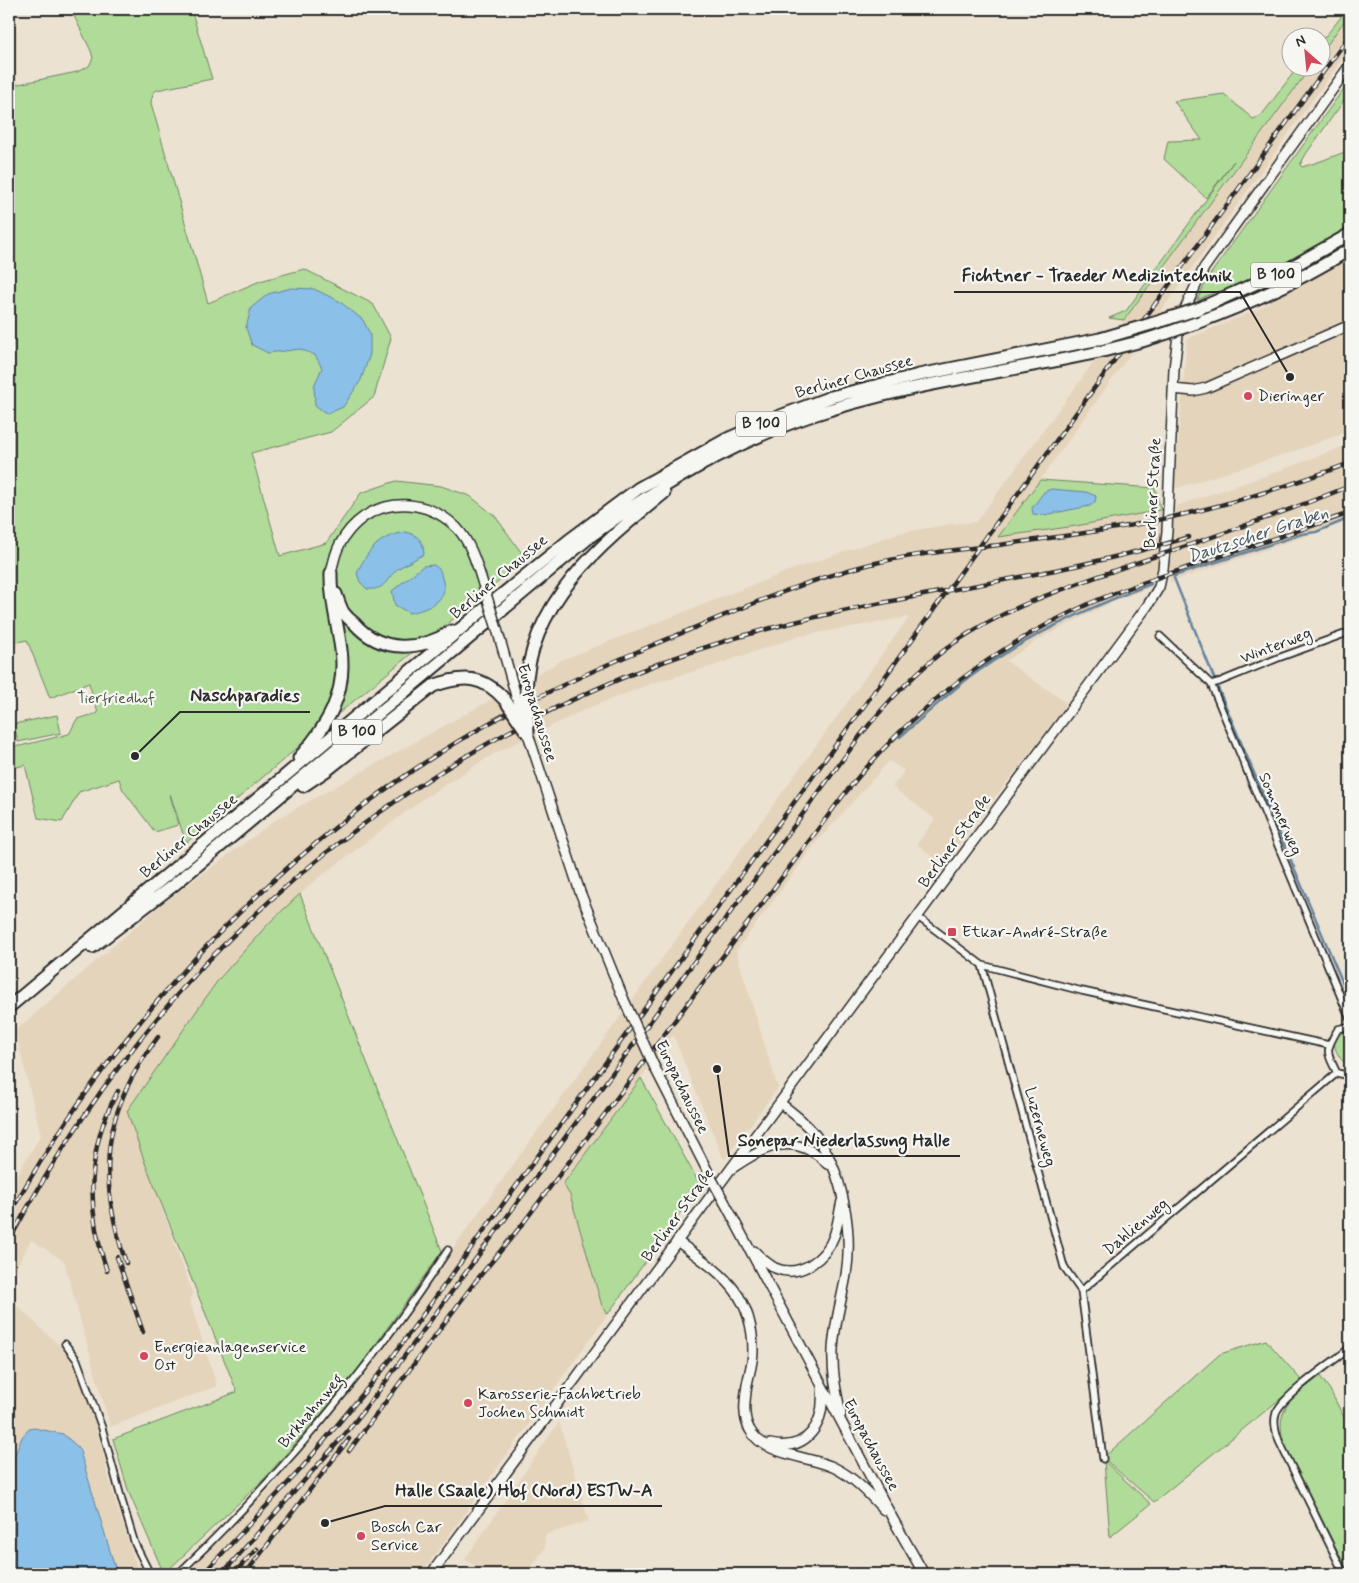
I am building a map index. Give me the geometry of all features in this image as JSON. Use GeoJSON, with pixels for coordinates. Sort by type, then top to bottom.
{"type":"FeatureCollection","features":[{"type":"Feature","properties":{"kind":"highway","name":"Berliner Chaussee"},"geometry":{"type":"LineString","coordinates":[[9,1007],[477,615],[574,537],[639,488],[701,453],[750,429],[805,406],[858,390],[919,375],[1100,339],[1151,324],[1198,309],[1272,277],[1308,259],[1350,234]]}},
{"type":"Feature","properties":{"kind":"highway","name":"Berliner Chaussee"},"geometry":{"type":"LineString","coordinates":[[9,1016],[80,957],[175,884],[592,535],[645,498],[694,469],[754,438],[835,408],[912,389],[1099,352],[1167,333],[1238,307],[1294,281],[1350,250]]}},
{"type":"Feature","properties":{"kind":"highway"},"geometry":{"type":"LineString","coordinates":[[528,734],[521,694],[541,624],[571,579],[604,544],[694,469]]}},
{"type":"Feature","properties":{"kind":"highway"},"geometry":{"type":"LineString","coordinates":[[332,573],[335,593],[344,613],[360,630],[378,642],[396,646],[412,646],[430,642],[477,615]]}},
{"type":"Feature","properties":{"kind":"highway"},"geometry":{"type":"LineString","coordinates":[[270,790],[322,731],[335,707],[341,680],[342,651],[331,590],[332,573]]}},
{"type":"Feature","properties":{"kind":"highway"},"geometry":{"type":"LineString","coordinates":[[263,810],[327,770],[433,686],[449,680],[464,678],[480,681],[496,690],[528,734]]}},
{"type":"Feature","properties":{"kind":"main road","name":"Berliner Straße"},"geometry":{"type":"LineString","coordinates":[[431,1574],[918,917],[1139,617],[1159,587],[1167,531],[1173,389],[1178,335],[1182,316],[1201,274],[1350,65]]}},
{"type":"Feature","properties":{"kind":"main road"},"geometry":{"type":"LineString","coordinates":[[1173,389],[1197,391],[1214,386],[1350,325]]}},
{"type":"Feature","properties":{"kind":"main road","name":"Europachaussee"},"geometry":{"type":"LineString","coordinates":[[332,573],[334,559],[340,544],[350,530],[363,517],[378,509],[396,505],[414,505],[430,509],[443,516],[458,530],[468,544],[476,561],[496,629],[521,694]]}},
{"type":"Feature","properties":{"kind":"main road","name":"Europachaussee"},"geometry":{"type":"LineString","coordinates":[[528,734],[580,892],[624,1000],[655,1068],[709,1174],[924,1574]]}},
{"type":"Feature","properties":{"kind":"main road"},"geometry":{"type":"LineString","coordinates":[[780,1103],[804,1122],[817,1137],[837,1177],[846,1213],[848,1257],[833,1347],[835,1384],[844,1426]]}},
{"type":"Feature","properties":{"kind":"main road"},"geometry":{"type":"LineString","coordinates":[[731,1168],[756,1152],[772,1146],[793,1144],[802,1146],[821,1156],[837,1177]]}},
{"type":"Feature","properties":{"kind":"main road"},"geometry":{"type":"LineString","coordinates":[[747,1245],[762,1259],[776,1268],[800,1270],[812,1264],[825,1252],[833,1237],[842,1199]]}},
{"type":"Feature","properties":{"kind":"main road"},"geometry":{"type":"LineString","coordinates":[[677,1241],[724,1277],[737,1293],[747,1310],[752,1333],[753,1354],[745,1402],[746,1418],[750,1430],[760,1442],[777,1450],[836,1469],[858,1484],[894,1521]]}},
{"type":"Feature","properties":{"kind":"main road"},"geometry":{"type":"LineString","coordinates":[[760,1442],[784,1446],[805,1438],[811,1433],[816,1428],[822,1412],[822,1384]]}},
{"type":"Feature","properties":{"kind":"street","name":"Winterweg"},"geometry":{"type":"LineString","coordinates":[[1215,683],[1350,632]]}},
{"type":"Feature","properties":{"kind":"street","name":"Sommerweg"},"geometry":{"type":"LineString","coordinates":[[1160,636],[1215,683],[1350,1019]]}},
{"type":"Feature","properties":{"kind":"street"},"geometry":{"type":"LineString","coordinates":[[918,917],[982,965],[1082,991],[1329,1044]]}},
{"type":"Feature","properties":{"kind":"street","name":"Luzerneweg"},"geometry":{"type":"LineString","coordinates":[[982,965],[1064,1268],[1081,1291]]}},
{"type":"Feature","properties":{"kind":"street"},"geometry":{"type":"LineString","coordinates":[[1350,1026],[1338,1030],[1329,1044],[1329,1057],[1338,1073],[1350,1076]]}},
{"type":"Feature","properties":{"kind":"street","name":"Dahlienweg"},"geometry":{"type":"LineString","coordinates":[[1081,1291],[1338,1073]]}},
{"type":"Feature","properties":{"kind":"street","name":"Birkhahnweg"},"geometry":{"type":"LineString","coordinates":[[178,1574],[225,1529],[308,1437],[362,1372],[416,1300],[448,1250]]}},
{"type":"Feature","properties":{"kind":"street"},"geometry":{"type":"LineString","coordinates":[[1081,1291],[1102,1459]]}},
{"type":"Feature","properties":{"kind":"street"},"geometry":{"type":"LineString","coordinates":[[66,1344],[77,1360],[102,1428],[136,1544],[150,1574]]}},
{"type":"Feature","properties":{"kind":"street"},"geometry":{"type":"LineString","coordinates":[[1344,1574],[1279,1441],[1275,1426],[1277,1412],[1287,1398],[1350,1348]]}},
{"type":"Feature","properties":{"kind":"shaded area"},"geometry":{"type":"Polygon","coordinates":[[[1350,13],[1350,48],[1332,73],[1332,38],[1350,13]]]}},
{"type":"Feature","properties":{"kind":"shaded area"},"geometry":{"type":"Polygon","coordinates":[[[1303,78],[1328,78],[999,537],[1076,526],[1161,510],[1161,516],[1175,513],[1176,506],[1276,472],[1350,444],[1350,521],[1170,582],[1170,576],[1153,582],[1151,587],[1116,600],[1043,637],[1006,661],[1068,704],[942,865],[917,844],[935,819],[892,787],[904,771],[889,761],[815,844],[736,951],[778,1088],[724,1160],[673,1035],[563,1184],[570,1195],[602,1306],[608,1314],[422,1573],[424,1574],[186,1574],[276,1482],[349,1392],[909,617],[800,636],[713,666],[653,683],[586,709],[492,755],[423,799],[316,880],[269,923],[218,980],[127,1111],[193,1294],[190,1302],[217,1386],[110,1427],[64,1261],[31,1240],[17,1266],[10,1299],[64,1350],[76,1367],[96,1426],[113,1494],[139,1574],[9,1574],[9,1188],[41,1135],[15,1031],[162,904],[277,819],[564,659],[791,570],[899,533],[951,524],[976,522],[1303,78]]]}},
{"type":"Feature","properties":{"kind":"shaded area"},"geometry":{"type":"Polygon","coordinates":[[[1350,255],[1350,431],[1289,453],[1174,489],[1187,339],[1258,309],[1350,255]]]}},
{"type":"Feature","properties":{"kind":"shaded area"},"geometry":{"type":"Polygon","coordinates":[[[559,1422],[589,1521],[545,1535],[545,1548],[526,1574],[485,1574],[465,1559],[559,1422]]]}},
{"type":"Feature","properties":{"kind":"green space","name":"Tierfriedhof"},"geometry":{"type":"Polygon","coordinates":[[[191,9],[212,79],[157,90],[153,93],[151,103],[208,303],[260,281],[304,269],[373,304],[391,338],[374,397],[331,432],[251,453],[280,556],[326,543],[361,493],[396,481],[441,486],[470,496],[495,516],[526,559],[304,742],[186,843],[170,794],[178,825],[155,832],[123,790],[119,779],[79,792],[62,822],[38,818],[25,765],[9,769],[9,746],[20,746],[69,734],[77,719],[98,713],[89,683],[50,698],[27,640],[9,644],[9,86],[77,72],[89,66],[93,58],[91,51],[74,16],[86,10],[191,9]]]}},
{"type":"Feature","properties":{"kind":"green space"},"geometry":{"type":"Polygon","coordinates":[[[1347,9],[1350,9],[1350,13],[1332,38],[1332,28],[1347,9]]]}},
{"type":"Feature","properties":{"kind":"green space"},"geometry":{"type":"Polygon","coordinates":[[[1290,78],[1303,78],[1124,320],[1109,318],[1126,311],[1234,161],[1206,198],[1164,159],[1168,141],[1202,140],[1174,101],[1224,94],[1253,119],[1261,116],[1290,78]]]}},
{"type":"Feature","properties":{"kind":"green space"},"geometry":{"type":"Polygon","coordinates":[[[1350,80],[1350,92],[1300,165],[1302,167],[1350,150],[1350,226],[1274,269],[1222,292],[1218,291],[1197,300],[1209,276],[1350,80]]]}},
{"type":"Feature","properties":{"kind":"green space"},"geometry":{"type":"Polygon","coordinates":[[[1040,480],[1155,488],[1161,510],[1076,526],[998,537],[1040,480]]]}},
{"type":"Feature","properties":{"kind":"green space"},"geometry":{"type":"Polygon","coordinates":[[[57,715],[61,733],[18,742],[14,724],[57,715]]]}},
{"type":"Feature","properties":{"kind":"green space"},"geometry":{"type":"Polygon","coordinates":[[[300,894],[442,1251],[349,1382],[265,1478],[164,1574],[129,1493],[113,1439],[237,1392],[145,1163],[127,1111],[218,980],[269,923],[300,894]]]}},
{"type":"Feature","properties":{"kind":"green space"},"geometry":{"type":"Polygon","coordinates":[[[1345,1032],[1350,1033],[1350,1068],[1338,1054],[1334,1043],[1339,1035],[1345,1032]]]}},
{"type":"Feature","properties":{"kind":"green space"},"geometry":{"type":"Polygon","coordinates":[[[641,1078],[700,1185],[608,1314],[602,1306],[570,1195],[563,1184],[641,1078]]]}},
{"type":"Feature","properties":{"kind":"green space"},"geometry":{"type":"Polygon","coordinates":[[[1266,1340],[1302,1381],[1154,1502],[1103,1458],[1220,1354],[1266,1340]]]}},
{"type":"Feature","properties":{"kind":"green space"},"geometry":{"type":"Polygon","coordinates":[[[1320,1376],[1330,1390],[1350,1429],[1350,1574],[1284,1443],[1281,1430],[1281,1420],[1288,1403],[1320,1376]]]}},
{"type":"Feature","properties":{"kind":"green space"},"geometry":{"type":"Polygon","coordinates":[[[1104,1461],[1151,1504],[1110,1537],[1104,1461]]]}},
{"type":"Feature","properties":{"kind":"water"},"geometry":{"type":"Polygon","coordinates":[[[291,288],[314,289],[339,301],[363,320],[370,334],[370,354],[361,380],[343,407],[327,414],[315,405],[314,386],[322,368],[315,355],[300,349],[268,353],[252,345],[246,328],[251,308],[268,294],[291,288]]]}},
{"type":"Feature","properties":{"kind":"water"},"geometry":{"type":"Polygon","coordinates":[[[1051,489],[1086,492],[1096,496],[1095,502],[1090,506],[1044,515],[1033,514],[1032,508],[1044,492],[1051,489]]]}},
{"type":"Feature","properties":{"kind":"water"},"geometry":{"type":"Polygon","coordinates":[[[406,532],[419,539],[423,545],[424,554],[399,568],[379,588],[367,589],[360,582],[357,573],[370,551],[382,540],[406,532]]]}},
{"type":"Feature","properties":{"kind":"water"},"geometry":{"type":"Polygon","coordinates":[[[434,565],[440,570],[444,586],[441,597],[437,602],[421,610],[409,613],[395,605],[392,591],[423,566],[434,565]]]}},
{"type":"Feature","properties":{"kind":"water"},"geometry":{"type":"Polygon","coordinates":[[[34,1428],[63,1434],[79,1448],[117,1574],[9,1574],[9,1470],[22,1437],[29,1429],[34,1428]]]}},
{"type":"Feature","properties":{"kind":"waterway","name":"Dautzscher Graben"},"geometry":{"type":"LineString","coordinates":[[1174,576],[1302,534],[1316,532],[1350,518]]}},
{"type":"Feature","properties":{"kind":"waterway"},"geometry":{"type":"LineString","coordinates":[[1174,578],[1218,688],[1350,1000]]}},
{"type":"Feature","properties":{"kind":"waterway"},"geometry":{"type":"LineString","coordinates":[[900,737],[966,680],[1032,637],[1103,603],[1151,584]]}},
{"type":"Feature","properties":{"kind":"railway"},"geometry":{"type":"LineString","coordinates":[[203,1574],[300,1470],[385,1367],[1350,35]]}},
{"type":"Feature","properties":{"kind":"railway"},"geometry":{"type":"LineString","coordinates":[[9,1215],[54,1140],[104,1069],[158,1000],[217,935],[280,874],[348,818],[419,767],[493,721],[563,685],[634,653],[775,595],[847,570],[903,558],[1141,524],[1232,502],[1292,484],[1350,463]]}},
{"type":"Feature","properties":{"kind":"railway"},"geometry":{"type":"LineString","coordinates":[[222,1574],[346,1433],[378,1392],[860,736],[891,699],[914,676],[951,645],[1015,609],[1083,581],[1241,527],[1350,486]]}},
{"type":"Feature","properties":{"kind":"railway"},"geometry":{"type":"LineString","coordinates":[[349,1451],[475,1282],[521,1226],[842,797],[868,765],[896,736],[955,684],[1021,639],[1056,620],[1093,602],[1150,580],[1350,513]]}},
{"type":"Feature","properties":{"kind":"railway"},"geometry":{"type":"LineString","coordinates":[[9,1241],[51,1168],[122,1062],[204,965],[263,907],[326,853],[393,803],[462,758],[535,718],[610,683],[688,653],[767,629],[819,616],[1084,564],[1189,537]]}},
{"type":"Feature","properties":{"kind":"railway"},"geometry":{"type":"LineString","coordinates":[[126,1263],[116,1231],[110,1201],[108,1172],[110,1145],[115,1118],[125,1091],[139,1064],[158,1037]]}},
{"type":"Feature","properties":{"kind":"railway"},"geometry":{"type":"LineString","coordinates":[[107,1271],[95,1226],[93,1180],[95,1157],[100,1135],[107,1113],[118,1091]]}},
{"type":"Feature","properties":{"kind":"railway"},"geometry":{"type":"LineString","coordinates":[[117,1257],[143,1332]]}},
{"type":"Feature","properties":{"kind":"railway"},"geometry":{"type":"LineString","coordinates":[[245,1574],[349,1439]]}},
{"type":"Feature","properties":{"kind":"railway"},"geometry":{"type":"LineString","coordinates":[[233,1574],[257,1549]]}},
{"type":"Feature","properties":{"kind":"place","name":"Fichtner - Traeder Medizintechnik"},"geometry":{"type":"Point","coordinates":[1290,377]}},
{"type":"Feature","properties":{"kind":"place","name":"Dieringer"},"geometry":{"type":"Point","coordinates":[1248,396]}},
{"type":"Feature","properties":{"kind":"place","name":"Naschparadies"},"geometry":{"type":"Point","coordinates":[135,756]}},
{"type":"Feature","properties":{"kind":"place","name":"Etkar-André-Straße"},"geometry":{"type":"Point","coordinates":[952,932]}},
{"type":"Feature","properties":{"kind":"place","name":"Sonepar Niederlassung Halle"},"geometry":{"type":"Point","coordinates":[717,1069]}},
{"type":"Feature","properties":{"kind":"place","name":"Energieanlagenservice Ost"},"geometry":{"type":"Point","coordinates":[144,1356]}},
{"type":"Feature","properties":{"kind":"place","name":"Karosserie-Fachbetrieb Jochen Schmidt"},"geometry":{"type":"Point","coordinates":[468,1403]}},
{"type":"Feature","properties":{"kind":"place","name":"Halle (Saale) Hbf (Nord) ESTW-A"},"geometry":{"type":"Point","coordinates":[325,1523]}},
{"type":"Feature","properties":{"kind":"place","name":"Bosch Car Service"},"geometry":{"type":"Point","coordinates":[361,1536]}}]}
